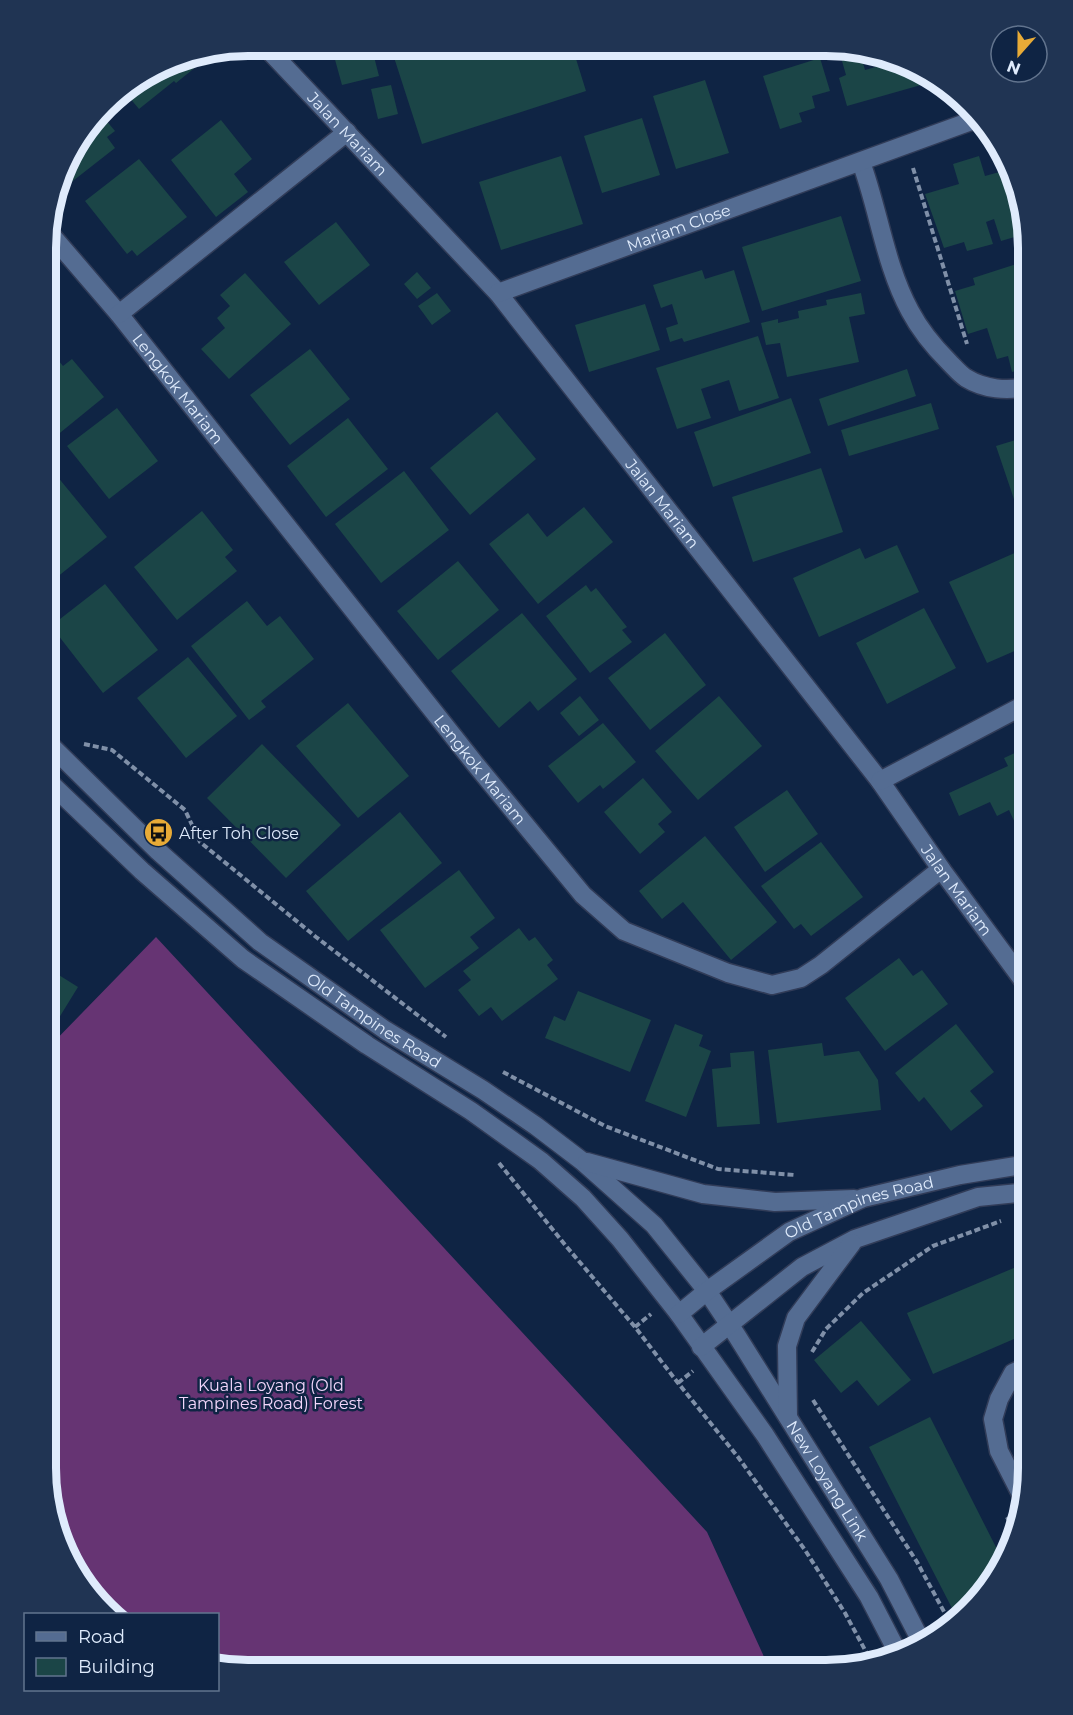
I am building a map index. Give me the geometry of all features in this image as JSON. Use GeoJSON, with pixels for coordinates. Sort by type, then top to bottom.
{"type":"FeatureCollection","features":[{"type":"Feature","properties":{"kind":"street","name":"Jalan Mariam"},"geometry":{"type":"LineString","coordinates":[[274,56],[498,293],[880,781],[940,869],[1017,973]]}},
{"type":"Feature","properties":{"kind":"street","name":"Mariam Close"},"geometry":{"type":"LineString","coordinates":[[498,293],[970,122]]}},
{"type":"Feature","properties":{"kind":"street"},"geometry":{"type":"LineString","coordinates":[[119,314],[347,132]]}},
{"type":"Feature","properties":{"kind":"street"},"geometry":{"type":"LineString","coordinates":[[861,162],[893,272],[910,312],[934,346],[965,377],[988,387],[1018,389]]}},
{"type":"Feature","properties":{"kind":"street","name":"Lengkok Mariam"},"geometry":{"type":"LineString","coordinates":[[56,241],[119,314],[476,765],[583,895],[624,931],[728,973],[772,985],[801,978],[821,965],[940,869]]}},
{"type":"Feature","properties":{"kind":"street"},"geometry":{"type":"LineString","coordinates":[[880,781],[1018,708]]}},
{"type":"Feature","properties":{"kind":"street","name":"Old Tampines Road"},"geometry":{"type":"LineString","coordinates":[[56,751],[159,851],[260,942],[385,1030],[483,1090],[536,1126],[582,1161],[654,1225],[707,1291],[729,1324]]}},
{"type":"Feature","properties":{"kind":"street","name":"Old Tampines Road"},"geometry":{"type":"LineString","coordinates":[[56,789],[142,871],[243,959],[367,1045],[471,1111],[541,1161],[583,1198],[620,1239],[679,1314],[701,1347],[802,1267],[855,1239],[978,1197],[1017,1193]]}},
{"type":"Feature","properties":{"kind":"street"},"geometry":{"type":"LineString","coordinates":[[582,1161],[703,1194],[776,1202],[863,1198]]}},
{"type":"Feature","properties":{"kind":"street","name":"Old Tampines Road"},"geometry":{"type":"LineString","coordinates":[[679,1314],[789,1232],[863,1198],[960,1175],[1017,1166]]}},
{"type":"Feature","properties":{"kind":"street"},"geometry":{"type":"LineString","coordinates":[[788,1417],[787,1346],[796,1318],[855,1239]]}},
{"type":"Feature","properties":{"kind":"street","name":"New Loyang Link"},"geometry":{"type":"LineString","coordinates":[[729,1324],[889,1579],[918,1635]]}},
{"type":"Feature","properties":{"kind":"street","name":"New Loyang Link"},"geometry":{"type":"LineString","coordinates":[[701,1347],[765,1435],[869,1597],[895,1646]]}},
{"type":"Feature","properties":{"kind":"street"},"geometry":{"type":"LineString","coordinates":[[1016,1485],[999,1451],[993,1419],[999,1399],[1013,1373],[1017,1371]]}},
{"type":"Feature","properties":{"kind":"path"},"geometry":{"type":"LineString","coordinates":[[913,167],[966,341],[972,349]]}},
{"type":"Feature","properties":{"kind":"path"},"geometry":{"type":"LineString","coordinates":[[56,718],[59,721]]}},
{"type":"Feature","properties":{"kind":"path"},"geometry":{"type":"LineString","coordinates":[[80,743],[112,750],[185,810],[200,842],[316,937],[447,1038]]}},
{"type":"Feature","properties":{"kind":"path"},"geometry":{"type":"LineString","coordinates":[[496,1068],[605,1126],[718,1169],[803,1175]]}},
{"type":"Feature","properties":{"kind":"path"},"geometry":{"type":"LineString","coordinates":[[498,1161],[635,1327],[738,1457],[805,1550],[845,1613],[868,1655]]}},
{"type":"Feature","properties":{"kind":"path"},"geometry":{"type":"LineString","coordinates":[[808,1359],[826,1329],[863,1293],[933,1246],[1007,1219]]}},
{"type":"Feature","properties":{"kind":"path"},"geometry":{"type":"LineString","coordinates":[[809,1393],[829,1428],[917,1562],[946,1616]]}},
{"type":"Feature","properties":{"kind":"green space","name":"Kuala Loyang (Old Tampines Road) Forest"},"geometry":{"type":"Polygon","coordinates":[[[156,937],[707,1532],[765,1660],[248,1660],[219,1657],[219,1613],[123,1613],[95,1584],[81,1563],[62,1517],[56,1480],[56,1040],[156,937]]]}},
{"type":"Feature","properties":{"kind":"building"},"geometry":{"type":"Polygon","coordinates":[[[334,56],[374,56],[379,76],[342,85],[334,56]]]}},
{"type":"Feature","properties":{"kind":"building"},"geometry":{"type":"Polygon","coordinates":[[[394,56],[575,56],[586,91],[422,144],[394,56]]]}},
{"type":"Feature","properties":{"kind":"building"},"geometry":{"type":"Polygon","coordinates":[[[841,57],[870,61],[863,63],[865,70],[883,65],[925,84],[847,106],[839,78],[846,75],[841,57]]]}},
{"type":"Feature","properties":{"kind":"building"},"geometry":{"type":"Polygon","coordinates":[[[820,58],[830,91],[812,96],[815,108],[799,113],[802,122],[780,129],[763,76],[820,58]]]}},
{"type":"Feature","properties":{"kind":"building"},"geometry":{"type":"Polygon","coordinates":[[[202,61],[176,83],[174,81],[139,109],[129,97],[131,95],[163,75],[202,61]]]}},
{"type":"Feature","properties":{"kind":"building"},"geometry":{"type":"Polygon","coordinates":[[[705,80],[729,153],[676,169],[653,96],[705,80]]]}},
{"type":"Feature","properties":{"kind":"building"},"geometry":{"type":"Polygon","coordinates":[[[391,85],[398,114],[378,119],[371,89],[391,85]]]}},
{"type":"Feature","properties":{"kind":"building"},"geometry":{"type":"Polygon","coordinates":[[[642,118],[660,175],[602,193],[584,136],[642,118]]]}},
{"type":"Feature","properties":{"kind":"building"},"geometry":{"type":"Polygon","coordinates":[[[105,119],[115,131],[107,137],[115,148],[69,184],[67,182],[70,174],[81,152],[105,119]]]}},
{"type":"Feature","properties":{"kind":"building"},"geometry":{"type":"Polygon","coordinates":[[[221,120],[252,159],[234,174],[248,192],[216,217],[171,160],[221,120]]]}},
{"type":"Feature","properties":{"kind":"building"},"geometry":{"type":"Polygon","coordinates":[[[561,156],[583,224],[501,250],[479,182],[561,156]]]}},
{"type":"Feature","properties":{"kind":"building"},"geometry":{"type":"Polygon","coordinates":[[[979,156],[985,176],[1002,171],[1014,210],[1017,236],[1001,241],[994,219],[986,222],[993,244],[967,251],[964,242],[944,248],[925,194],[959,184],[953,164],[979,156]]]}},
{"type":"Feature","properties":{"kind":"building"},"geometry":{"type":"Polygon","coordinates":[[[139,159],[187,217],[137,256],[132,250],[127,254],[85,201],[139,159]]]}},
{"type":"Feature","properties":{"kind":"building"},"geometry":{"type":"Polygon","coordinates":[[[841,216],[861,281],[762,311],[742,247],[841,216]]]}},
{"type":"Feature","properties":{"kind":"building"},"geometry":{"type":"Polygon","coordinates":[[[336,222],[370,265],[319,305],[284,262],[336,222]]]}},
{"type":"Feature","properties":{"kind":"building"},"geometry":{"type":"Polygon","coordinates":[[[1018,264],[1018,370],[1012,372],[1008,356],[997,359],[987,328],[968,334],[955,291],[975,285],[973,278],[1018,264]]]}},
{"type":"Feature","properties":{"kind":"building"},"geometry":{"type":"Polygon","coordinates":[[[702,270],[705,279],[734,270],[750,322],[684,342],[682,338],[670,342],[666,328],[678,324],[672,304],[661,308],[653,285],[702,270]]]}},
{"type":"Feature","properties":{"kind":"building"},"geometry":{"type":"Polygon","coordinates":[[[417,272],[431,288],[417,299],[404,284],[417,272]]]}},
{"type":"Feature","properties":{"kind":"building"},"geometry":{"type":"Polygon","coordinates":[[[245,273],[291,324],[229,379],[201,349],[225,328],[217,318],[230,306],[220,295],[245,273]]]}},
{"type":"Feature","properties":{"kind":"building"},"geometry":{"type":"Polygon","coordinates":[[[437,293],[451,311],[432,325],[418,306],[437,293]]]}},
{"type":"Feature","properties":{"kind":"building"},"geometry":{"type":"Polygon","coordinates":[[[861,293],[865,314],[849,317],[859,362],[787,377],[780,343],[766,345],[761,323],[778,319],[778,323],[799,318],[798,311],[827,305],[826,300],[861,293]]]}},
{"type":"Feature","properties":{"kind":"building"},"geometry":{"type":"Polygon","coordinates":[[[645,304],[660,350],[589,372],[575,325],[645,304]]]}},
{"type":"Feature","properties":{"kind":"building"},"geometry":{"type":"Polygon","coordinates":[[[758,336],[779,398],[739,411],[729,380],[701,389],[711,418],[677,429],[656,368],[758,336]]]}},
{"type":"Feature","properties":{"kind":"building"},"geometry":{"type":"Polygon","coordinates":[[[310,349],[350,399],[290,445],[250,395],[310,349]]]}},
{"type":"Feature","properties":{"kind":"building"},"geometry":{"type":"Polygon","coordinates":[[[56,358],[63,366],[72,359],[104,397],[56,436],[56,358]]]}},
{"type":"Feature","properties":{"kind":"building"},"geometry":{"type":"Polygon","coordinates":[[[907,369],[916,396],[828,426],[819,399],[907,369]]]}},
{"type":"Feature","properties":{"kind":"building"},"geometry":{"type":"Polygon","coordinates":[[[791,398],[811,453],[713,487],[694,432],[791,398]]]}},
{"type":"Feature","properties":{"kind":"building"},"geometry":{"type":"Polygon","coordinates":[[[931,403],[939,429],[849,456],[841,430],[931,403]]]}},
{"type":"Feature","properties":{"kind":"building"},"geometry":{"type":"Polygon","coordinates":[[[117,408],[158,461],[109,499],[67,446],[117,408]]]}},
{"type":"Feature","properties":{"kind":"building"},"geometry":{"type":"Polygon","coordinates":[[[497,412],[536,459],[470,515],[430,468],[497,412]]]}},
{"type":"Feature","properties":{"kind":"building"},"geometry":{"type":"Polygon","coordinates":[[[348,418],[388,469],[326,517],[287,466],[348,418]]]}},
{"type":"Feature","properties":{"kind":"building"},"geometry":{"type":"Polygon","coordinates":[[[1018,439],[1018,510],[996,446],[1018,439]]]}},
{"type":"Feature","properties":{"kind":"building"},"geometry":{"type":"Polygon","coordinates":[[[821,468],[843,532],[753,562],[732,497],[821,468]]]}},
{"type":"Feature","properties":{"kind":"building"},"geometry":{"type":"Polygon","coordinates":[[[404,471],[449,530],[381,583],[335,524],[404,471]]]}},
{"type":"Feature","properties":{"kind":"building"},"geometry":{"type":"Polygon","coordinates":[[[56,475],[107,537],[56,578],[56,475]]]}},
{"type":"Feature","properties":{"kind":"building"},"geometry":{"type":"Polygon","coordinates":[[[584,507],[613,542],[538,604],[489,544],[528,513],[547,537],[584,507]]]}},
{"type":"Feature","properties":{"kind":"building"},"geometry":{"type":"Polygon","coordinates":[[[202,511],[233,550],[225,557],[237,571],[177,620],[134,567],[202,511]]]}},
{"type":"Feature","properties":{"kind":"building"},"geometry":{"type":"Polygon","coordinates":[[[897,545],[919,592],[819,637],[793,578],[860,548],[865,559],[897,545]]]}},
{"type":"Feature","properties":{"kind":"building"},"geometry":{"type":"Polygon","coordinates":[[[1018,552],[1018,650],[987,663],[949,582],[1018,552]]]}},
{"type":"Feature","properties":{"kind":"building"},"geometry":{"type":"Polygon","coordinates":[[[458,561],[499,610],[438,660],[397,611],[458,561]]]}},
{"type":"Feature","properties":{"kind":"building"},"geometry":{"type":"Polygon","coordinates":[[[105,584],[158,650],[103,693],[56,632],[56,622],[105,584]]]}},
{"type":"Feature","properties":{"kind":"building"},"geometry":{"type":"Polygon","coordinates":[[[586,585],[591,592],[596,588],[627,627],[622,630],[632,642],[590,673],[546,616],[586,585]]]}},
{"type":"Feature","properties":{"kind":"building"},"geometry":{"type":"Polygon","coordinates":[[[247,601],[267,626],[280,616],[314,659],[261,701],[266,707],[249,720],[191,646],[247,601]]]}},
{"type":"Feature","properties":{"kind":"building"},"geometry":{"type":"Polygon","coordinates":[[[924,608],[956,668],[887,704],[856,643],[924,608]]]}},
{"type":"Feature","properties":{"kind":"building"},"geometry":{"type":"Polygon","coordinates":[[[522,613],[577,679],[538,711],[530,701],[499,728],[451,671],[522,613]]]}},
{"type":"Feature","properties":{"kind":"building"},"geometry":{"type":"Polygon","coordinates":[[[665,633],[706,685],[650,730],[608,678],[665,633]]]}},
{"type":"Feature","properties":{"kind":"building"},"geometry":{"type":"Polygon","coordinates":[[[188,657],[237,716],[186,758],[137,698],[188,657]]]}},
{"type":"Feature","properties":{"kind":"building"},"geometry":{"type":"Polygon","coordinates":[[[580,696],[599,720],[579,736],[560,713],[580,696]]]}},
{"type":"Feature","properties":{"kind":"building"},"geometry":{"type":"Polygon","coordinates":[[[719,696],[762,746],[698,800],[655,751],[719,696]]]}},
{"type":"Feature","properties":{"kind":"building"},"geometry":{"type":"Polygon","coordinates":[[[348,703],[409,776],[358,818],[296,746],[348,703]]]}},
{"type":"Feature","properties":{"kind":"building"},"geometry":{"type":"Polygon","coordinates":[[[603,723],[636,762],[603,789],[600,785],[578,803],[548,766],[603,723]]]}},
{"type":"Feature","properties":{"kind":"building"},"geometry":{"type":"Polygon","coordinates":[[[262,744],[341,825],[286,878],[207,798],[262,744]]]}},
{"type":"Feature","properties":{"kind":"building"},"geometry":{"type":"Polygon","coordinates":[[[1018,752],[1018,828],[1009,810],[997,816],[990,802],[959,816],[949,793],[1008,766],[1004,758],[1018,752]]]}},
{"type":"Feature","properties":{"kind":"building"},"geometry":{"type":"Polygon","coordinates":[[[643,778],[672,812],[658,824],[665,832],[640,854],[604,812],[643,778]]]}},
{"type":"Feature","properties":{"kind":"building"},"geometry":{"type":"Polygon","coordinates":[[[787,790],[818,834],[765,872],[734,827],[787,790]]]}},
{"type":"Feature","properties":{"kind":"building"},"geometry":{"type":"Polygon","coordinates":[[[400,812],[442,863],[348,941],[306,891],[400,812]]]}},
{"type":"Feature","properties":{"kind":"building"},"geometry":{"type":"Polygon","coordinates":[[[705,836],[777,922],[731,960],[683,902],[662,919],[639,891],[705,836]]]}},
{"type":"Feature","properties":{"kind":"building"},"geometry":{"type":"Polygon","coordinates":[[[821,842],[863,897],[811,936],[801,924],[794,929],[761,886],[821,842]]]}},
{"type":"Feature","properties":{"kind":"building"},"geometry":{"type":"Polygon","coordinates":[[[459,870],[495,918],[470,937],[479,948],[425,988],[380,930],[459,870]]]}},
{"type":"Feature","properties":{"kind":"building"},"geometry":{"type":"Polygon","coordinates":[[[519,928],[529,941],[535,937],[553,960],[547,965],[558,979],[502,1021],[491,1007],[479,1016],[458,990],[471,980],[463,971],[519,928]]]}},
{"type":"Feature","properties":{"kind":"building"},"geometry":{"type":"Polygon","coordinates":[[[899,958],[913,976],[922,970],[948,1004],[885,1051],[845,998],[899,958]]]}},
{"type":"Feature","properties":{"kind":"building"},"geometry":{"type":"Polygon","coordinates":[[[56,973],[78,987],[56,1023],[56,973]]]}},
{"type":"Feature","properties":{"kind":"building"},"geometry":{"type":"Polygon","coordinates":[[[578,991],[651,1020],[630,1072],[545,1038],[554,1016],[565,1021],[578,991]]]}},
{"type":"Feature","properties":{"kind":"building"},"geometry":{"type":"Polygon","coordinates":[[[675,1024],[703,1035],[699,1046],[711,1051],[686,1117],[645,1101],[675,1024]]]}},
{"type":"Feature","properties":{"kind":"building"},"geometry":{"type":"Polygon","coordinates":[[[956,1024],[994,1072],[970,1091],[983,1106],[951,1131],[924,1097],[919,1102],[895,1073],[956,1024]]]}},
{"type":"Feature","properties":{"kind":"building"},"geometry":{"type":"Polygon","coordinates":[[[822,1043],[824,1056],[859,1051],[878,1080],[881,1110],[777,1123],[768,1050],[822,1043]]]}},
{"type":"Feature","properties":{"kind":"building"},"geometry":{"type":"Polygon","coordinates":[[[754,1051],[760,1124],[717,1127],[712,1069],[731,1067],[730,1053],[754,1051]]]}},
{"type":"Feature","properties":{"kind":"building"},"geometry":{"type":"Polygon","coordinates":[[[1017,1267],[1017,1338],[933,1374],[907,1313],[1017,1267]]]}},
{"type":"Feature","properties":{"kind":"building"},"geometry":{"type":"Polygon","coordinates":[[[861,1321],[911,1380],[878,1406],[857,1380],[841,1393],[814,1360],[861,1321]]]}},
{"type":"Feature","properties":{"kind":"building"},"geometry":{"type":"Polygon","coordinates":[[[930,1417],[998,1552],[970,1594],[953,1611],[869,1447],[930,1417]]]}},
{"type":"Feature","properties":{"kind":"place","name":"After Toh Close"},"geometry":{"type":"Point","coordinates":[158,833]}}]}
